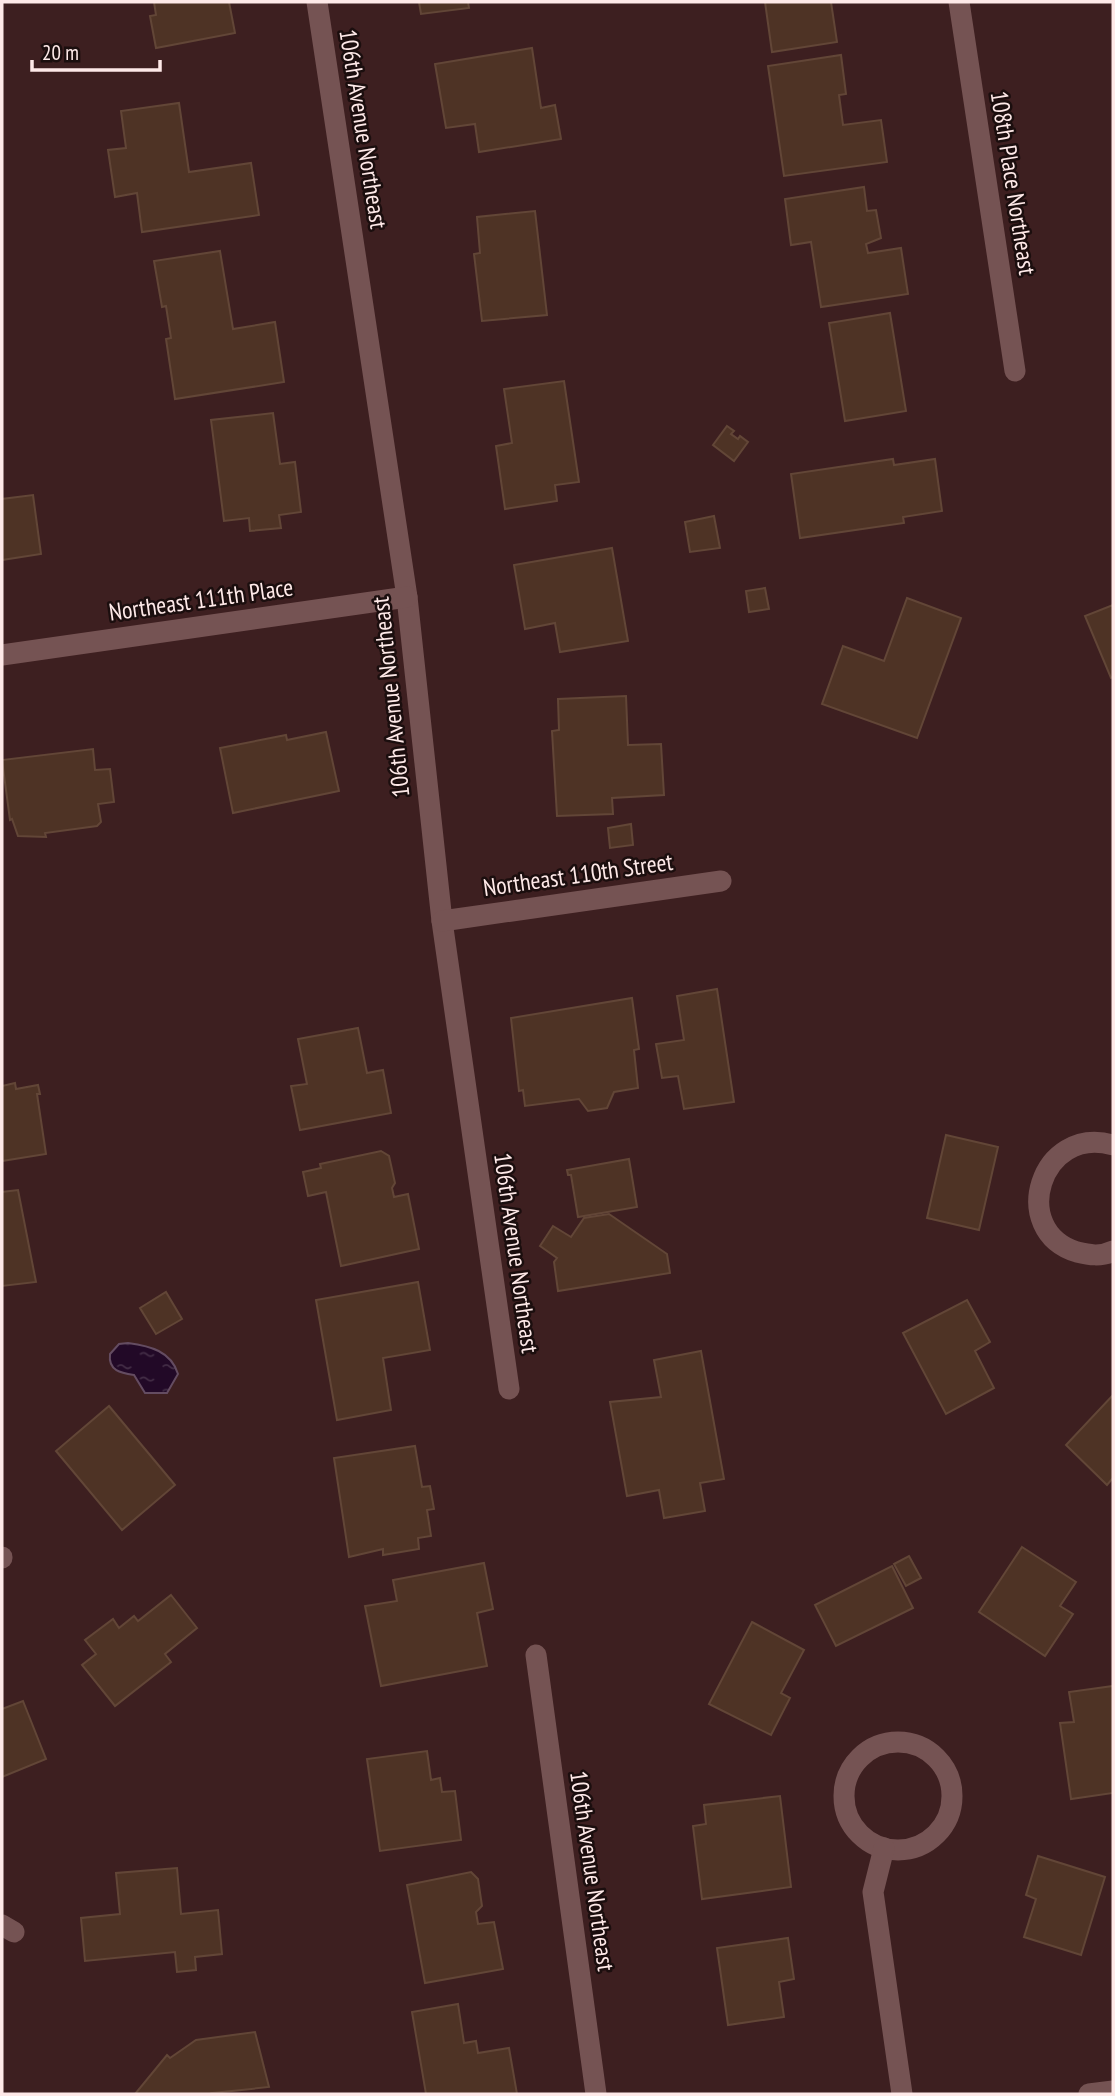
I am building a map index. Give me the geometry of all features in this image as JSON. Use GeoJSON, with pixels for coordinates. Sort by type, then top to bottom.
{"type":"FeatureCollection","features":[{"type":"Feature","properties":{"kind":"street","name":"106th Avenue Northeast"},"geometry":{"type":"LineString","coordinates":[[317,2],[407,597],[442,921],[509,1388]]}},
{"type":"Feature","properties":{"kind":"street","name":"108th Place Northeast"},"geometry":{"type":"LineString","coordinates":[[959,2],[1015,372]]}},
{"type":"Feature","properties":{"kind":"street","name":"Northeast 111th Place"},"geometry":{"type":"LineString","coordinates":[[2,655],[407,597]]}},
{"type":"Feature","properties":{"kind":"street","name":"Northeast 110th Street"},"geometry":{"type":"LineString","coordinates":[[442,921],[721,881]]}},
{"type":"Feature","properties":{"kind":"street"},"geometry":{"type":"LineString","coordinates":[[1113,1145],[1101,1142],[1082,1143],[1063,1151],[1049,1165],[1040,1183],[1038,1202],[1043,1221],[1054,1238],[1070,1250],[1089,1255],[1113,1251]]}},
{"type":"Feature","properties":{"kind":"street","name":"106th Avenue Northeast"},"geometry":{"type":"LineString","coordinates":[[536,1655],[596,2094]]}},
{"type":"Feature","properties":{"kind":"street"},"geometry":{"type":"LineString","coordinates":[[893,1741],[912,1742],[929,1750],[943,1764],[951,1781],[953,1800],[948,1818],[929,1840],[903,1850],[884,1848],[867,1841],[853,1828],[845,1810],[843,1791],[848,1773],[859,1757],[874,1746],[893,1741]]}},
{"type":"Feature","properties":{"kind":"street"},"geometry":{"type":"LineString","coordinates":[[884,1848],[873,1892],[901,2094]]}},
{"type":"Feature","properties":{"kind":"street"},"geometry":{"type":"LineString","coordinates":[[1089,2094],[1113,2091]]}},
{"type":"Feature","properties":{"kind":"water"},"geometry":{"type":"Polygon","coordinates":[[[128,1343],[159,1351],[175,1366],[178,1374],[167,1393],[145,1393],[134,1375],[113,1368],[110,1354],[119,1344],[128,1343]]]}},
{"type":"Feature","properties":{"kind":"building"},"geometry":{"type":"Polygon","coordinates":[[[154,2],[229,2],[235,33],[156,48],[150,16],[156,15],[154,2]]]}},
{"type":"Feature","properties":{"kind":"building"},"geometry":{"type":"Polygon","coordinates":[[[419,2],[468,2],[469,8],[421,14],[419,2]]]}},
{"type":"Feature","properties":{"kind":"building"},"geometry":{"type":"Polygon","coordinates":[[[765,2],[831,2],[837,42],[772,52],[765,2]]]}},
{"type":"Feature","properties":{"kind":"building"},"geometry":{"type":"Polygon","coordinates":[[[532,48],[541,108],[555,105],[561,139],[479,152],[475,124],[446,128],[435,64],[532,48]]]}},
{"type":"Feature","properties":{"kind":"building"},"geometry":{"type":"Polygon","coordinates":[[[841,55],[846,94],[839,95],[843,125],[881,120],[887,162],[784,176],[768,66],[841,55]]]}},
{"type":"Feature","properties":{"kind":"building"},"geometry":{"type":"Polygon","coordinates":[[[179,103],[189,172],[251,163],[259,215],[142,232],[137,193],[115,197],[108,150],[126,148],[121,111],[179,103]]]}},
{"type":"Feature","properties":{"kind":"building"},"geometry":{"type":"Polygon","coordinates":[[[864,187],[867,211],[876,210],[881,238],[866,244],[868,253],[901,248],[908,294],[821,307],[811,242],[791,245],[785,199],[864,187]]]}},
{"type":"Feature","properties":{"kind":"building"},"geometry":{"type":"Polygon","coordinates":[[[535,211],[547,315],[482,321],[474,254],[480,253],[477,217],[535,211]]]}},
{"type":"Feature","properties":{"kind":"building"},"geometry":{"type":"Polygon","coordinates":[[[220,251],[233,329],[275,322],[284,382],[175,399],[166,339],[171,338],[166,306],[162,307],[154,261],[220,251]]]}},
{"type":"Feature","properties":{"kind":"building"},"geometry":{"type":"Polygon","coordinates":[[[890,313],[906,411],[845,421],[829,323],[890,313]]]}},
{"type":"Feature","properties":{"kind":"building"},"geometry":{"type":"Polygon","coordinates":[[[564,381],[579,482],[555,485],[557,501],[505,509],[496,446],[512,443],[504,389],[564,381]]]}},
{"type":"Feature","properties":{"kind":"building"},"geometry":{"type":"Polygon","coordinates":[[[273,413],[280,464],[295,462],[301,512],[279,515],[281,528],[250,531],[249,518],[224,521],[211,420],[273,413]]]}},
{"type":"Feature","properties":{"kind":"building"},"geometry":{"type":"Polygon","coordinates":[[[727,426],[734,431],[731,434],[748,442],[734,461],[713,445],[727,426]]]}},
{"type":"Feature","properties":{"kind":"building"},"geometry":{"type":"Polygon","coordinates":[[[893,459],[894,465],[935,459],[942,511],[903,517],[904,523],[800,538],[791,474],[893,459]]]}},
{"type":"Feature","properties":{"kind":"building"},"geometry":{"type":"Polygon","coordinates":[[[33,495],[41,554],[2,560],[2,499],[33,495]]]}},
{"type":"Feature","properties":{"kind":"building"},"geometry":{"type":"Polygon","coordinates":[[[714,516],[720,548],[690,552],[685,522],[714,516]]]}},
{"type":"Feature","properties":{"kind":"building"},"geometry":{"type":"Polygon","coordinates":[[[612,548],[628,641],[560,652],[555,623],[525,629],[514,565],[612,548]]]}},
{"type":"Feature","properties":{"kind":"building"},"geometry":{"type":"Polygon","coordinates":[[[765,588],[769,609],[749,612],[746,591],[765,588]]]}},
{"type":"Feature","properties":{"kind":"building"},"geometry":{"type":"Polygon","coordinates":[[[907,598],[961,618],[917,738],[822,704],[843,646],[884,661],[907,598]]]}},
{"type":"Feature","properties":{"kind":"building"},"geometry":{"type":"Polygon","coordinates":[[[1113,605],[1113,677],[1111,678],[1085,616],[1113,605]]]}},
{"type":"Feature","properties":{"kind":"building"},"geometry":{"type":"Polygon","coordinates":[[[626,696],[628,745],[661,744],[664,795],[612,798],[613,814],[557,816],[552,731],[559,730],[558,699],[626,696]]]}},
{"type":"Feature","properties":{"kind":"building"},"geometry":{"type":"Polygon","coordinates":[[[326,732],[339,791],[233,813],[220,748],[286,735],[287,740],[326,732]]]}},
{"type":"Feature","properties":{"kind":"building"},"geometry":{"type":"Polygon","coordinates":[[[93,749],[95,770],[110,769],[114,802],[98,804],[101,822],[97,826],[45,833],[46,837],[18,836],[12,819],[10,820],[2,760],[93,749]]]}},
{"type":"Feature","properties":{"kind":"building"},"geometry":{"type":"Polygon","coordinates":[[[631,824],[633,845],[610,848],[608,828],[631,824]]]}},
{"type":"Feature","properties":{"kind":"building"},"geometry":{"type":"Polygon","coordinates":[[[717,989],[734,1102],[684,1109],[678,1076],[662,1078],[656,1044],[684,1040],[677,996],[717,989]]]}},
{"type":"Feature","properties":{"kind":"building"},"geometry":{"type":"Polygon","coordinates":[[[632,998],[639,1049],[634,1050],[638,1088],[614,1092],[607,1108],[588,1111],[579,1099],[525,1106],[523,1090],[519,1091],[511,1018],[632,998]]]}},
{"type":"Feature","properties":{"kind":"building"},"geometry":{"type":"Polygon","coordinates":[[[358,1028],[367,1073],[383,1070],[391,1113],[300,1130],[291,1086],[307,1084],[298,1039],[358,1028]]]}},
{"type":"Feature","properties":{"kind":"building"},"geometry":{"type":"Polygon","coordinates":[[[15,1083],[16,1089],[38,1085],[46,1154],[2,1161],[2,1086],[15,1083]]]}},
{"type":"Feature","properties":{"kind":"building"},"geometry":{"type":"Polygon","coordinates":[[[946,1135],[998,1147],[979,1230],[927,1218],[946,1135]]]}},
{"type":"Feature","properties":{"kind":"building"},"geometry":{"type":"Polygon","coordinates":[[[381,1151],[389,1156],[395,1183],[392,1188],[394,1197],[408,1194],[419,1249],[341,1266],[326,1192],[308,1196],[303,1172],[321,1168],[320,1164],[381,1151]]]}},
{"type":"Feature","properties":{"kind":"building"},"geometry":{"type":"Polygon","coordinates":[[[629,1159],[637,1207],[578,1217],[571,1175],[568,1175],[567,1170],[629,1159]]]}},
{"type":"Feature","properties":{"kind":"building"},"geometry":{"type":"Polygon","coordinates":[[[18,1190],[36,1282],[2,1286],[2,1192],[18,1190]]]}},
{"type":"Feature","properties":{"kind":"building"},"geometry":{"type":"Polygon","coordinates":[[[609,1214],[667,1254],[670,1273],[558,1291],[554,1262],[557,1258],[540,1246],[553,1226],[571,1237],[584,1218],[609,1214]]]}},
{"type":"Feature","properties":{"kind":"building"},"geometry":{"type":"Polygon","coordinates":[[[418,1282],[430,1350],[383,1358],[391,1410],[337,1420],[316,1300],[418,1282]]]}},
{"type":"Feature","properties":{"kind":"building"},"geometry":{"type":"Polygon","coordinates":[[[166,1292],[182,1319],[156,1334],[140,1308],[166,1292]]]}},
{"type":"Feature","properties":{"kind":"building"},"geometry":{"type":"Polygon","coordinates":[[[967,1300],[990,1342],[975,1351],[994,1388],[946,1414],[903,1333],[967,1300]]]}},
{"type":"Feature","properties":{"kind":"building"},"geometry":{"type":"Polygon","coordinates":[[[701,1351],[724,1479],[700,1483],[705,1511],[664,1518],[659,1490],[627,1496],[610,1402],[661,1397],[654,1360],[701,1351]]]}},
{"type":"Feature","properties":{"kind":"building"},"geometry":{"type":"Polygon","coordinates":[[[1113,1395],[1113,1478],[1107,1485],[1066,1445],[1113,1395]]]}},
{"type":"Feature","properties":{"kind":"building"},"geometry":{"type":"Polygon","coordinates":[[[109,1406],[175,1485],[122,1530],[56,1451],[109,1406]]]}},
{"type":"Feature","properties":{"kind":"building"},"geometry":{"type":"Polygon","coordinates":[[[415,1446],[422,1487],[430,1486],[434,1509],[427,1510],[431,1536],[418,1538],[419,1549],[383,1555],[383,1549],[349,1557],[334,1458],[415,1446]]]}},
{"type":"Feature","properties":{"kind":"building"},"geometry":{"type":"Polygon","coordinates":[[[1022,1547],[1076,1582],[1060,1606],[1073,1614],[1045,1656],[979,1612],[1022,1547]]]}},
{"type":"Feature","properties":{"kind":"building"},"geometry":{"type":"Polygon","coordinates":[[[909,1556],[921,1578],[906,1586],[894,1564],[909,1556]]]}},
{"type":"Feature","properties":{"kind":"building"},"geometry":{"type":"Polygon","coordinates":[[[484,1563],[493,1609],[477,1613],[487,1666],[381,1686],[365,1606],[397,1601],[393,1580],[484,1563]]]}},
{"type":"Feature","properties":{"kind":"building"},"geometry":{"type":"Polygon","coordinates":[[[892,1566],[913,1608],[836,1646],[815,1605],[892,1566]]]}},
{"type":"Feature","properties":{"kind":"building"},"geometry":{"type":"Polygon","coordinates":[[[171,1595],[197,1628],[165,1654],[171,1662],[115,1706],[82,1665],[96,1654],[85,1640],[113,1619],[119,1628],[134,1616],[138,1621],[171,1595]]]}},
{"type":"Feature","properties":{"kind":"building"},"geometry":{"type":"Polygon","coordinates":[[[752,1622],[804,1650],[781,1693],[790,1698],[771,1735],[709,1704],[752,1622]]]}},
{"type":"Feature","properties":{"kind":"building"},"geometry":{"type":"Polygon","coordinates":[[[1113,1686],[1113,1793],[1071,1799],[1060,1723],[1074,1722],[1069,1692],[1113,1686]]]}},
{"type":"Feature","properties":{"kind":"building"},"geometry":{"type":"Polygon","coordinates":[[[23,1701],[46,1759],[2,1777],[2,1709],[23,1701]]]}},
{"type":"Feature","properties":{"kind":"building"},"geometry":{"type":"Polygon","coordinates":[[[427,1751],[431,1780],[440,1778],[442,1792],[455,1791],[461,1840],[380,1851],[367,1759],[427,1751]]]}},
{"type":"Feature","properties":{"kind":"building"},"geometry":{"type":"Polygon","coordinates":[[[780,1796],[791,1887],[702,1899],[693,1826],[706,1824],[704,1805],[780,1796]]]}},
{"type":"Feature","properties":{"kind":"building"},"geometry":{"type":"Polygon","coordinates":[[[1038,1856],[1105,1877],[1081,1955],[1024,1937],[1036,1899],[1026,1895],[1038,1856]]]}},
{"type":"Feature","properties":{"kind":"building"},"geometry":{"type":"Polygon","coordinates":[[[177,1868],[181,1914],[218,1910],[222,1954],[195,1957],[196,1970],[177,1972],[175,1952],[85,1961],[81,1918],[120,1914],[116,1873],[177,1868]]]}},
{"type":"Feature","properties":{"kind":"building"},"geometry":{"type":"Polygon","coordinates":[[[471,1872],[478,1879],[482,1906],[476,1912],[478,1924],[494,1922],[503,1969],[425,1983],[407,1885],[471,1872]]]}},
{"type":"Feature","properties":{"kind":"building"},"geometry":{"type":"Polygon","coordinates":[[[788,1938],[794,1979],[779,1982],[784,2017],[728,2025],[717,1948],[788,1938]]]}},
{"type":"Feature","properties":{"kind":"building"},"geometry":{"type":"Polygon","coordinates":[[[458,2004],[464,2043],[476,2041],[478,2053],[509,2048],[517,2094],[426,2094],[412,2012],[458,2004]]]}},
{"type":"Feature","properties":{"kind":"building"},"geometry":{"type":"Polygon","coordinates":[[[255,2032],[269,2087],[213,2093],[215,2094],[135,2094],[167,2055],[170,2058],[196,2040],[255,2032]]]}}]}
